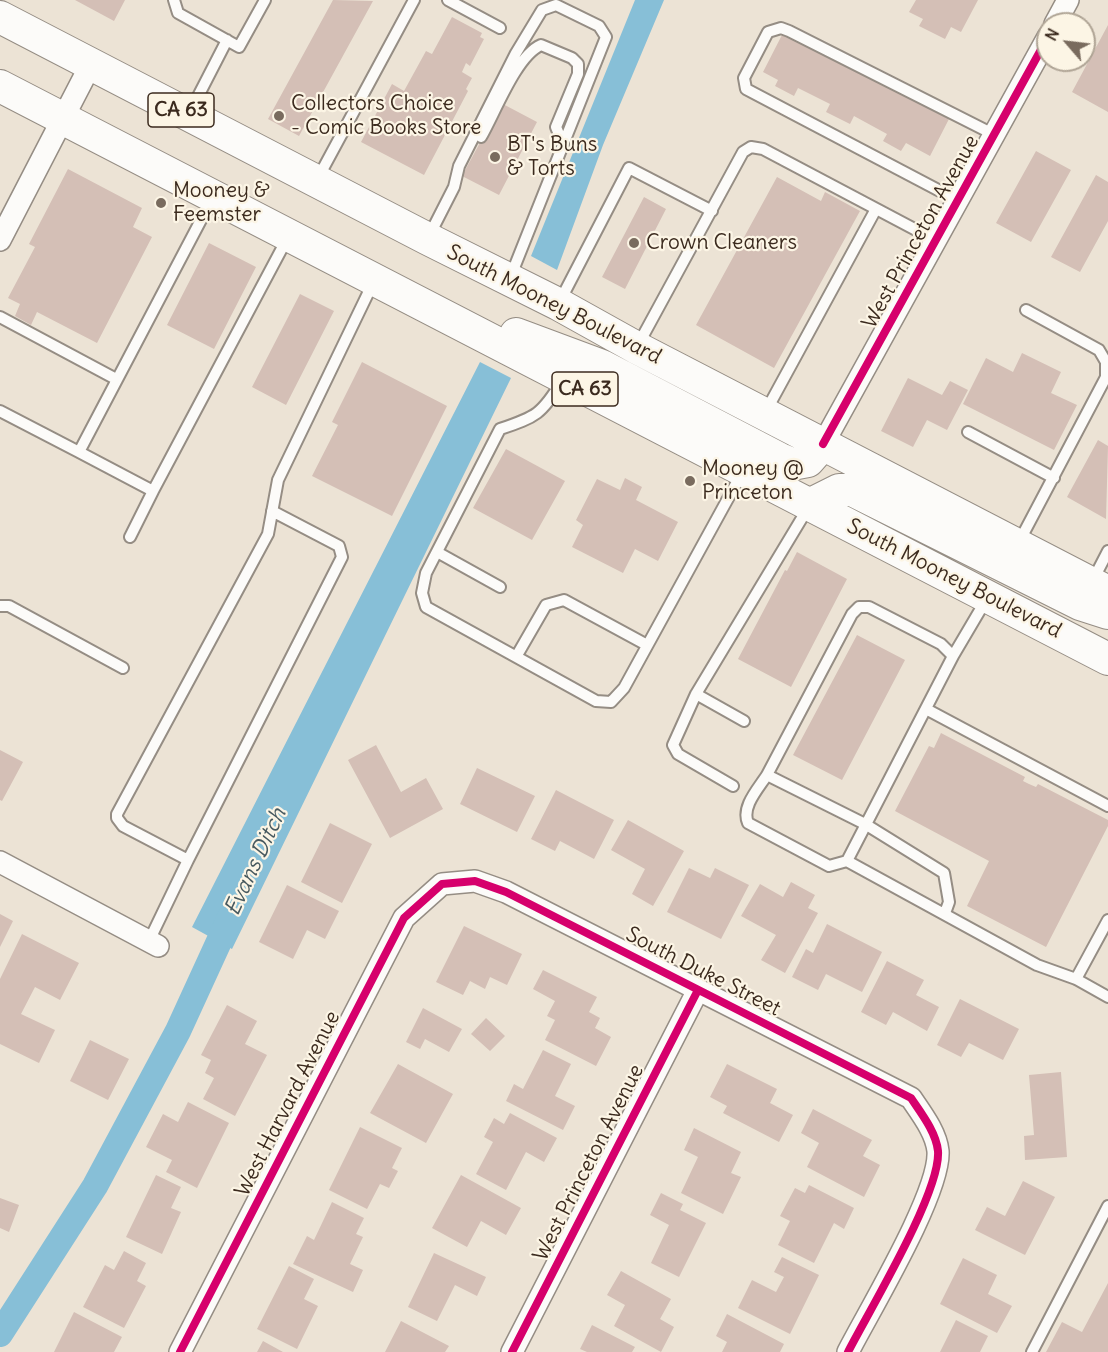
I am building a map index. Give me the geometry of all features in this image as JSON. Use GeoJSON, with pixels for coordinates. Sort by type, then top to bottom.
{"type":"FeatureCollection","features":[{"type":"Feature","properties":{"kind":"main road","name":"South Mooney Boulevard"},"geometry":{"type":"LineString","coordinates":[[0,17],[509,281],[558,304],[637,348],[823,444],[1012,556]]}},
{"type":"Feature","properties":{"kind":"main road","name":"South Mooney Boulevard"},"geometry":{"type":"LineString","coordinates":[[0,86],[1108,659]]}},
{"type":"Feature","properties":{"kind":"main road"},"geometry":{"type":"LineString","coordinates":[[383,284],[602,366],[792,464],[808,461],[823,444]]}},
{"type":"Feature","properties":{"kind":"main road"},"geometry":{"type":"LineString","coordinates":[[809,505],[839,489],[852,490],[1012,556],[1097,598]]}},
{"type":"Feature","properties":{"kind":"street","name":"West Princeton Avenue"},"geometry":{"type":"LineString","coordinates":[[823,444],[1036,59]]}},
{"type":"Feature","properties":{"kind":"street"},"geometry":{"type":"LineString","coordinates":[[0,240],[6,216],[63,119],[91,64]]}},
{"type":"Feature","properties":{"kind":"street"},"geometry":{"type":"LineString","coordinates":[[0,862],[153,943]]}},
{"type":"Feature","properties":{"kind":"street","name":"South Duke Street"},"geometry":{"type":"LineString","coordinates":[[442,884],[475,881],[506,892],[911,1098],[930,1127],[938,1151],[931,1192],[848,1352]]}},
{"type":"Feature","properties":{"kind":"street","name":"West Harvard Avenue"},"geometry":{"type":"LineString","coordinates":[[180,1352],[404,918],[442,884]]}},
{"type":"Feature","properties":{"kind":"street","name":"West Princeton Avenue"},"geometry":{"type":"LineString","coordinates":[[512,1352],[698,990]]}},
{"type":"Feature","properties":{"kind":"lane"},"geometry":{"type":"LineString","coordinates":[[174,0],[178,13],[239,47],[265,0]]}},
{"type":"Feature","properties":{"kind":"lane"},"geometry":{"type":"LineString","coordinates":[[317,181],[414,0]]}},
{"type":"Feature","properties":{"kind":"lane"},"geometry":{"type":"LineString","coordinates":[[448,0],[500,28]]}},
{"type":"Feature","properties":{"kind":"lane"},"geometry":{"type":"LineString","coordinates":[[454,189],[459,166],[516,53],[543,10],[556,4],[599,26],[606,37],[509,281]]}},
{"type":"Feature","properties":{"kind":"lane"},"geometry":{"type":"LineString","coordinates":[[959,201],[746,89],[744,78],[768,32],[781,28],[789,31],[995,135]]}},
{"type":"Feature","properties":{"kind":"lane"},"geometry":{"type":"LineString","coordinates":[[189,115],[228,40]]}},
{"type":"Feature","properties":{"kind":"lane"},"geometry":{"type":"LineString","coordinates":[[428,239],[519,67],[531,50],[541,45],[562,53],[578,64],[578,74],[556,127],[563,144]]}},
{"type":"Feature","properties":{"kind":"lane"},"geometry":{"type":"LineString","coordinates":[[637,348],[743,152],[751,147],[763,149],[937,241]]}},
{"type":"Feature","properties":{"kind":"lane"},"geometry":{"type":"LineString","coordinates":[[558,304],[629,168],[712,211]]}},
{"type":"Feature","properties":{"kind":"lane"},"geometry":{"type":"LineString","coordinates":[[79,452],[213,196]]}},
{"type":"Feature","properties":{"kind":"lane"},"geometry":{"type":"LineString","coordinates":[[765,414],[876,209]]}},
{"type":"Feature","properties":{"kind":"lane"},"geometry":{"type":"LineString","coordinates":[[130,537],[289,236]]}},
{"type":"Feature","properties":{"kind":"lane"},"geometry":{"type":"LineString","coordinates":[[188,860],[123,825],[117,818],[117,814],[268,534],[278,480],[383,284]]}},
{"type":"Feature","properties":{"kind":"lane"},"geometry":{"type":"LineString","coordinates":[[1012,556],[1101,391],[1106,377],[1106,362],[1099,350],[1026,310]]}},
{"type":"Feature","properties":{"kind":"lane"},"geometry":{"type":"LineString","coordinates":[[0,317],[116,379]]}},
{"type":"Feature","properties":{"kind":"lane"},"geometry":{"type":"LineString","coordinates":[[564,378],[546,407],[529,419],[500,429],[426,573],[422,593],[426,608],[596,700],[611,702],[624,688],[743,470]]}},
{"type":"Feature","properties":{"kind":"lane"},"geometry":{"type":"LineString","coordinates":[[0,411],[153,491]]}},
{"type":"Feature","properties":{"kind":"lane"},"geometry":{"type":"LineString","coordinates":[[968,432],[1054,478]]}},
{"type":"Feature","properties":{"kind":"lane"},"geometry":{"type":"LineString","coordinates":[[733,786],[688,760],[673,745],[696,694],[809,505]]}},
{"type":"Feature","properties":{"kind":"lane"},"geometry":{"type":"LineString","coordinates":[[153,943],[188,860],[342,557],[339,546],[272,511]]}},
{"type":"Feature","properties":{"kind":"lane"},"geometry":{"type":"LineString","coordinates":[[1097,598],[1108,551]]}},
{"type":"Feature","properties":{"kind":"lane"},"geometry":{"type":"LineString","coordinates":[[437,552],[500,587]]}},
{"type":"Feature","properties":{"kind":"lane"},"geometry":{"type":"LineString","coordinates":[[847,861],[953,656],[988,597]]}},
{"type":"Feature","properties":{"kind":"lane"},"geometry":{"type":"LineString","coordinates":[[516,657],[546,605],[553,601],[564,600],[647,645]]}},
{"type":"Feature","properties":{"kind":"lane"},"geometry":{"type":"LineString","coordinates":[[0,606],[9,606],[123,668]]}},
{"type":"Feature","properties":{"kind":"lane"},"geometry":{"type":"LineString","coordinates":[[953,656],[941,644],[869,608],[859,607],[852,614],[767,775],[747,807],[745,816],[748,823],[829,866],[847,861],[1036,965],[1076,979],[1108,997]]}},
{"type":"Feature","properties":{"kind":"lane"},"geometry":{"type":"LineString","coordinates":[[696,694],[744,721]]}},
{"type":"Feature","properties":{"kind":"lane"},"geometry":{"type":"LineString","coordinates":[[926,709],[1108,806]]}},
{"type":"Feature","properties":{"kind":"lane"},"geometry":{"type":"LineString","coordinates":[[767,775],[865,824],[944,873],[950,902],[945,913]]}},
{"type":"Feature","properties":{"kind":"lane"},"geometry":{"type":"LineString","coordinates":[[1076,979],[1108,920]]}},
{"type":"Feature","properties":{"kind":"lane"},"geometry":{"type":"LineString","coordinates":[[1032,1352],[1108,1206]]}},
{"type":"Feature","properties":{"kind":"water"},"geometry":{"type":"Polygon","coordinates":[[[635,0],[664,0],[603,145],[557,270],[531,256],[635,0]]]}},
{"type":"Feature","properties":{"kind":"water"},"geometry":{"type":"Polygon","coordinates":[[[480,362],[511,378],[232,949],[192,927],[480,362]]]}},
{"type":"Feature","properties":{"kind":"building"},"geometry":{"type":"Polygon","coordinates":[[[75,0],[125,0],[114,21],[75,0]]]}},
{"type":"Feature","properties":{"kind":"building"},"geometry":{"type":"Polygon","coordinates":[[[333,0],[373,1],[299,136],[268,119],[333,0]]]}},
{"type":"Feature","properties":{"kind":"building"},"geometry":{"type":"Polygon","coordinates":[[[916,0],[978,0],[961,32],[951,27],[945,39],[919,26],[923,19],[909,12],[916,0]]]}},
{"type":"Feature","properties":{"kind":"building"},"geometry":{"type":"Polygon","coordinates":[[[452,17],[482,33],[480,37],[484,39],[470,66],[466,63],[462,72],[472,78],[466,89],[468,91],[424,175],[361,142],[392,84],[404,91],[426,51],[432,54],[452,17]]]}},
{"type":"Feature","properties":{"kind":"building"},"geometry":{"type":"Polygon","coordinates":[[[1108,25],[1108,112],[1072,92],[1083,72],[1096,72],[1096,47],[1108,25]]]}},
{"type":"Feature","properties":{"kind":"building"},"geometry":{"type":"Polygon","coordinates":[[[783,33],[949,119],[930,156],[906,143],[901,151],[883,141],[887,134],[854,116],[850,124],[826,112],[830,104],[798,88],[794,96],[775,86],[778,80],[763,72],[783,33]]]}},
{"type":"Feature","properties":{"kind":"building","name":"BT's Buns & Torts"},"geometry":{"type":"Polygon","coordinates":[[[501,103],[537,122],[499,195],[462,176],[483,137],[486,139],[501,103]]]}},
{"type":"Feature","properties":{"kind":"building"},"geometry":{"type":"Polygon","coordinates":[[[1036,151],[1071,170],[1031,242],[996,223],[1036,151]]]}},
{"type":"Feature","properties":{"kind":"building"},"geometry":{"type":"Polygon","coordinates":[[[68,169],[142,208],[133,227],[152,237],[97,343],[37,312],[31,325],[15,316],[20,304],[8,298],[35,247],[29,244],[68,169]]]}},
{"type":"Feature","properties":{"kind":"building"},"geometry":{"type":"Polygon","coordinates":[[[1096,175],[1108,182],[1108,221],[1080,272],[1051,257],[1096,175]]]}},
{"type":"Feature","properties":{"kind":"building"},"geometry":{"type":"Polygon","coordinates":[[[777,177],[821,201],[825,192],[860,211],[774,368],[696,325],[777,177]]]}},
{"type":"Feature","properties":{"kind":"building","name":"Crown Cleaners"},"geometry":{"type":"Polygon","coordinates":[[[644,197],[666,209],[625,289],[602,277],[644,197]]]}},
{"type":"Feature","properties":{"kind":"building"},"geometry":{"type":"Polygon","coordinates":[[[209,243],[256,267],[214,349],[167,325],[209,243]]]}},
{"type":"Feature","properties":{"kind":"building"},"geometry":{"type":"Polygon","coordinates":[[[300,294],[334,311],[286,405],[252,387],[300,294]]]}},
{"type":"Feature","properties":{"kind":"building"},"geometry":{"type":"Polygon","coordinates":[[[1022,353],[1061,372],[1051,393],[1077,405],[1054,450],[963,404],[986,358],[1013,372],[1022,353]]]}},
{"type":"Feature","properties":{"kind":"building"},"geometry":{"type":"Polygon","coordinates":[[[362,362],[447,406],[392,516],[312,476],[338,425],[332,422],[362,362]]]}},
{"type":"Feature","properties":{"kind":"building"},"geometry":{"type":"Polygon","coordinates":[[[908,378],[942,395],[950,381],[968,390],[947,430],[927,420],[913,447],[881,431],[908,378]]]}},
{"type":"Feature","properties":{"kind":"building"},"geometry":{"type":"Polygon","coordinates":[[[1098,440],[1108,446],[1106,519],[1067,497],[1098,440]]]}},
{"type":"Feature","properties":{"kind":"building"},"geometry":{"type":"Polygon","coordinates":[[[506,449],[565,481],[532,540],[473,508],[506,449]]]}},
{"type":"Feature","properties":{"kind":"building"},"geometry":{"type":"Polygon","coordinates":[[[625,478],[642,487],[636,500],[678,522],[658,561],[635,549],[623,573],[572,547],[583,525],[576,520],[597,479],[620,490],[625,478]]]}},
{"type":"Feature","properties":{"kind":"building"},"geometry":{"type":"Polygon","coordinates":[[[797,552],[847,579],[791,687],[738,659],[785,570],[787,571],[797,552]]]}},
{"type":"Feature","properties":{"kind":"building"},"geometry":{"type":"Polygon","coordinates":[[[857,635],[905,660],[842,780],[793,755],[857,635]]]}},
{"type":"Feature","properties":{"kind":"building"},"geometry":{"type":"Polygon","coordinates":[[[941,733],[1025,777],[1023,781],[1036,787],[1038,784],[1108,820],[1108,826],[1046,947],[967,906],[989,861],[895,811],[929,746],[934,748],[941,733]]]}},
{"type":"Feature","properties":{"kind":"building"},"geometry":{"type":"Polygon","coordinates":[[[376,745],[401,792],[426,778],[443,809],[390,838],[348,760],[376,745]]]}},
{"type":"Feature","properties":{"kind":"building"},"geometry":{"type":"Polygon","coordinates":[[[0,750],[23,762],[2,801],[0,800],[0,750]]]}},
{"type":"Feature","properties":{"kind":"building"},"geometry":{"type":"Polygon","coordinates":[[[477,768],[535,796],[517,832],[460,804],[477,768]]]}},
{"type":"Feature","properties":{"kind":"building"},"geometry":{"type":"Polygon","coordinates":[[[556,790],[614,820],[594,859],[560,841],[555,851],[531,839],[556,790]]]}},
{"type":"Feature","properties":{"kind":"building"},"geometry":{"type":"Polygon","coordinates":[[[628,820],[684,851],[653,906],[632,894],[645,869],[611,850],[628,820]]]}},
{"type":"Feature","properties":{"kind":"building"},"geometry":{"type":"Polygon","coordinates":[[[330,823],[372,844],[342,903],[301,882],[330,823]]]}},
{"type":"Feature","properties":{"kind":"building"},"geometry":{"type":"Polygon","coordinates":[[[689,868],[710,878],[715,868],[749,885],[721,939],[667,912],[689,868]]]}},
{"type":"Feature","properties":{"kind":"building"},"geometry":{"type":"Polygon","coordinates":[[[791,882],[815,895],[808,908],[818,913],[785,973],[761,960],[776,935],[741,916],[760,884],[783,897],[791,882]]]}},
{"type":"Feature","properties":{"kind":"building"},"geometry":{"type":"Polygon","coordinates":[[[287,885],[339,911],[325,939],[307,930],[293,959],[259,942],[287,885]]]}},
{"type":"Feature","properties":{"kind":"building"},"geometry":{"type":"Polygon","coordinates":[[[0,914],[13,921],[0,947],[0,914]]]}},
{"type":"Feature","properties":{"kind":"building"},"geometry":{"type":"Polygon","coordinates":[[[827,924],[882,952],[862,992],[826,974],[818,990],[792,977],[806,949],[813,953],[827,924]]]}},
{"type":"Feature","properties":{"kind":"building"},"geometry":{"type":"Polygon","coordinates":[[[464,926],[522,954],[507,985],[490,977],[485,989],[470,981],[463,995],[436,982],[464,926]]]}},
{"type":"Feature","properties":{"kind":"building"},"geometry":{"type":"Polygon","coordinates":[[[22,934],[79,963],[60,1000],[35,987],[21,1014],[55,1030],[39,1063],[0,1044],[0,979],[22,934]]]}},
{"type":"Feature","properties":{"kind":"building"},"geometry":{"type":"Polygon","coordinates":[[[887,961],[924,980],[916,995],[939,1007],[927,1031],[893,1012],[886,1025],[861,1012],[887,961]]]}},
{"type":"Feature","properties":{"kind":"building"},"geometry":{"type":"Polygon","coordinates":[[[543,970],[597,997],[589,1012],[600,1018],[595,1028],[611,1037],[596,1066],[545,1040],[555,1020],[547,1016],[555,1001],[533,989],[543,970]]]}},
{"type":"Feature","properties":{"kind":"building"},"geometry":{"type":"Polygon","coordinates":[[[960,999],[1019,1029],[1003,1060],[969,1043],[961,1057],[937,1045],[960,999]]]}},
{"type":"Feature","properties":{"kind":"building"},"geometry":{"type":"Polygon","coordinates":[[[227,1005],[257,1021],[245,1044],[267,1055],[235,1116],[203,1099],[214,1078],[205,1073],[211,1060],[201,1055],[227,1005]]]}},
{"type":"Feature","properties":{"kind":"building"},"geometry":{"type":"Polygon","coordinates":[[[423,1008],[462,1029],[449,1052],[425,1039],[420,1049],[406,1042],[423,1008]]]}},
{"type":"Feature","properties":{"kind":"building"},"geometry":{"type":"Polygon","coordinates":[[[486,1018],[505,1036],[490,1051],[471,1034],[486,1018]]]}},
{"type":"Feature","properties":{"kind":"building"},"geometry":{"type":"Polygon","coordinates":[[[90,1040],[129,1059],[108,1100],[70,1081],[90,1040]]]}},
{"type":"Feature","properties":{"kind":"building"},"geometry":{"type":"Polygon","coordinates":[[[543,1050],[571,1064],[555,1096],[575,1106],[563,1130],[506,1101],[514,1084],[523,1089],[543,1050]]]}},
{"type":"Feature","properties":{"kind":"building"},"geometry":{"type":"Polygon","coordinates":[[[398,1064],[453,1094],[426,1143],[370,1113],[398,1064]]]}},
{"type":"Feature","properties":{"kind":"building"},"geometry":{"type":"Polygon","coordinates":[[[727,1064],[777,1089],[770,1103],[793,1115],[779,1142],[723,1113],[727,1106],[710,1097],[727,1064]]]}},
{"type":"Feature","properties":{"kind":"building"},"geometry":{"type":"Polygon","coordinates":[[[1061,1072],[1067,1157],[1025,1160],[1024,1136],[1034,1135],[1029,1075],[1061,1072]]]}},
{"type":"Feature","properties":{"kind":"building"},"geometry":{"type":"Polygon","coordinates":[[[188,1102],[229,1123],[197,1188],[166,1172],[172,1160],[146,1147],[163,1114],[178,1122],[188,1102]]]}},
{"type":"Feature","properties":{"kind":"building"},"geometry":{"type":"Polygon","coordinates":[[[813,1109],[872,1140],[863,1156],[880,1165],[864,1197],[807,1167],[819,1143],[801,1133],[813,1109]]]}},
{"type":"Feature","properties":{"kind":"building"},"geometry":{"type":"Polygon","coordinates":[[[510,1113],[557,1138],[544,1162],[526,1152],[506,1190],[476,1174],[493,1142],[484,1137],[494,1118],[504,1124],[510,1113]]]}},
{"type":"Feature","properties":{"kind":"building"},"geometry":{"type":"Polygon","coordinates":[[[360,1127],[402,1148],[392,1168],[398,1171],[389,1188],[380,1184],[367,1209],[329,1190],[360,1127]]]}},
{"type":"Feature","properties":{"kind":"building"},"geometry":{"type":"Polygon","coordinates":[[[694,1128],[741,1152],[731,1173],[741,1177],[723,1214],[681,1193],[698,1157],[684,1150],[694,1128]]]}},
{"type":"Feature","properties":{"kind":"building"},"geometry":{"type":"Polygon","coordinates":[[[156,1175],[181,1187],[171,1208],[181,1212],[162,1254],[126,1237],[156,1175]]]}},
{"type":"Feature","properties":{"kind":"building"},"geometry":{"type":"Polygon","coordinates":[[[461,1175],[521,1208],[506,1235],[481,1221],[467,1247],[432,1228],[461,1175]]]}},
{"type":"Feature","properties":{"kind":"building"},"geometry":{"type":"Polygon","coordinates":[[[1023,1181],[1055,1197],[1025,1255],[975,1230],[987,1207],[1005,1216],[1023,1181]]]}},
{"type":"Feature","properties":{"kind":"building"},"geometry":{"type":"Polygon","coordinates":[[[809,1185],[854,1208],[844,1229],[834,1223],[814,1263],[778,1245],[790,1221],[780,1216],[795,1188],[805,1193],[809,1185]]]}},
{"type":"Feature","properties":{"kind":"building"},"geometry":{"type":"Polygon","coordinates":[[[661,1193],[683,1204],[680,1210],[706,1223],[679,1277],[651,1263],[669,1225],[650,1215],[661,1193]]]}},
{"type":"Feature","properties":{"kind":"building"},"geometry":{"type":"Polygon","coordinates":[[[0,1198],[19,1205],[9,1232],[0,1228],[0,1198]]]}},
{"type":"Feature","properties":{"kind":"building"},"geometry":{"type":"Polygon","coordinates":[[[332,1202],[364,1218],[356,1234],[363,1237],[350,1264],[363,1270],[353,1292],[293,1264],[307,1236],[314,1240],[332,1202]]]}},
{"type":"Feature","properties":{"kind":"building"},"geometry":{"type":"Polygon","coordinates":[[[124,1251],[146,1263],[137,1281],[146,1286],[124,1328],[83,1307],[105,1265],[114,1270],[124,1251]]]}},
{"type":"Feature","properties":{"kind":"building"},"geometry":{"type":"Polygon","coordinates":[[[434,1253],[486,1277],[477,1296],[455,1285],[437,1321],[408,1307],[434,1253]]]}},
{"type":"Feature","properties":{"kind":"building"},"geometry":{"type":"Polygon","coordinates":[[[782,1257],[819,1275],[790,1334],[738,1308],[752,1280],[776,1292],[784,1277],[774,1272],[782,1257]]]}},
{"type":"Feature","properties":{"kind":"building"},"geometry":{"type":"Polygon","coordinates":[[[963,1258],[997,1275],[988,1294],[1012,1306],[997,1333],[940,1304],[963,1258]]]}},
{"type":"Feature","properties":{"kind":"building"},"geometry":{"type":"Polygon","coordinates":[[[289,1266],[314,1279],[304,1299],[318,1306],[297,1349],[257,1329],[289,1266]]]}},
{"type":"Feature","properties":{"kind":"building"},"geometry":{"type":"Polygon","coordinates":[[[621,1271],[671,1299],[660,1319],[674,1327],[661,1352],[614,1326],[625,1305],[607,1295],[621,1271]]]}},
{"type":"Feature","properties":{"kind":"building"},"geometry":{"type":"Polygon","coordinates":[[[1108,1283],[1108,1352],[1046,1352],[1062,1322],[1082,1332],[1108,1283]]]}},
{"type":"Feature","properties":{"kind":"building"},"geometry":{"type":"Polygon","coordinates":[[[74,1312],[122,1337],[114,1352],[54,1352],[74,1312]]]}},
{"type":"Feature","properties":{"kind":"building"},"geometry":{"type":"Polygon","coordinates":[[[727,1314],[784,1344],[780,1352],[722,1352],[727,1342],[716,1336],[727,1314]]]}},
{"type":"Feature","properties":{"kind":"building"},"geometry":{"type":"Polygon","coordinates":[[[956,1320],[988,1336],[980,1352],[940,1352],[956,1320]]]}},
{"type":"Feature","properties":{"kind":"building"},"geometry":{"type":"Polygon","coordinates":[[[401,1321],[449,1346],[445,1352],[385,1352],[401,1321]]]}},
{"type":"Feature","properties":{"kind":"building"},"geometry":{"type":"Polygon","coordinates":[[[592,1325],[635,1347],[632,1352],[587,1352],[580,1349],[592,1325]]]}},
{"type":"Feature","properties":{"kind":"building"},"geometry":{"type":"Polygon","coordinates":[[[263,1341],[283,1352],[257,1352],[263,1341]]]}},
{"type":"Feature","properties":{"kind":"waterway","name":"Evans Ditch"},"geometry":{"type":"LineString","coordinates":[[0,1334],[95,1186],[178,1031],[233,911]]}},
{"type":"Feature","properties":{"kind":"cycle path"},"geometry":{"type":"LineString","coordinates":[[823,444],[1036,59]]}},
{"type":"Feature","properties":{"kind":"cycle path"},"geometry":{"type":"LineString","coordinates":[[180,1352],[404,918],[442,884],[475,881],[506,892],[911,1098],[928,1123],[937,1144],[936,1170],[928,1194],[902,1252],[848,1352]]}},
{"type":"Feature","properties":{"kind":"cycle path"},"geometry":{"type":"LineString","coordinates":[[512,1352],[698,990]]}},
{"type":"Feature","properties":{"kind":"place","name":"Collectors Choice - Comic Books Store"},"geometry":{"type":"Point","coordinates":[279,116]}},
{"type":"Feature","properties":{"kind":"place","name":"BT's Buns & Torts"},"geometry":{"type":"Point","coordinates":[495,157]}},
{"type":"Feature","properties":{"kind":"place","name":"Mooney & Feemster"},"geometry":{"type":"Point","coordinates":[161,203]}},
{"type":"Feature","properties":{"kind":"place","name":"Crown Cleaners"},"geometry":{"type":"Point","coordinates":[634,243]}},
{"type":"Feature","properties":{"kind":"place","name":"Mooney @ Princeton"},"geometry":{"type":"Point","coordinates":[690,481]}}]}
